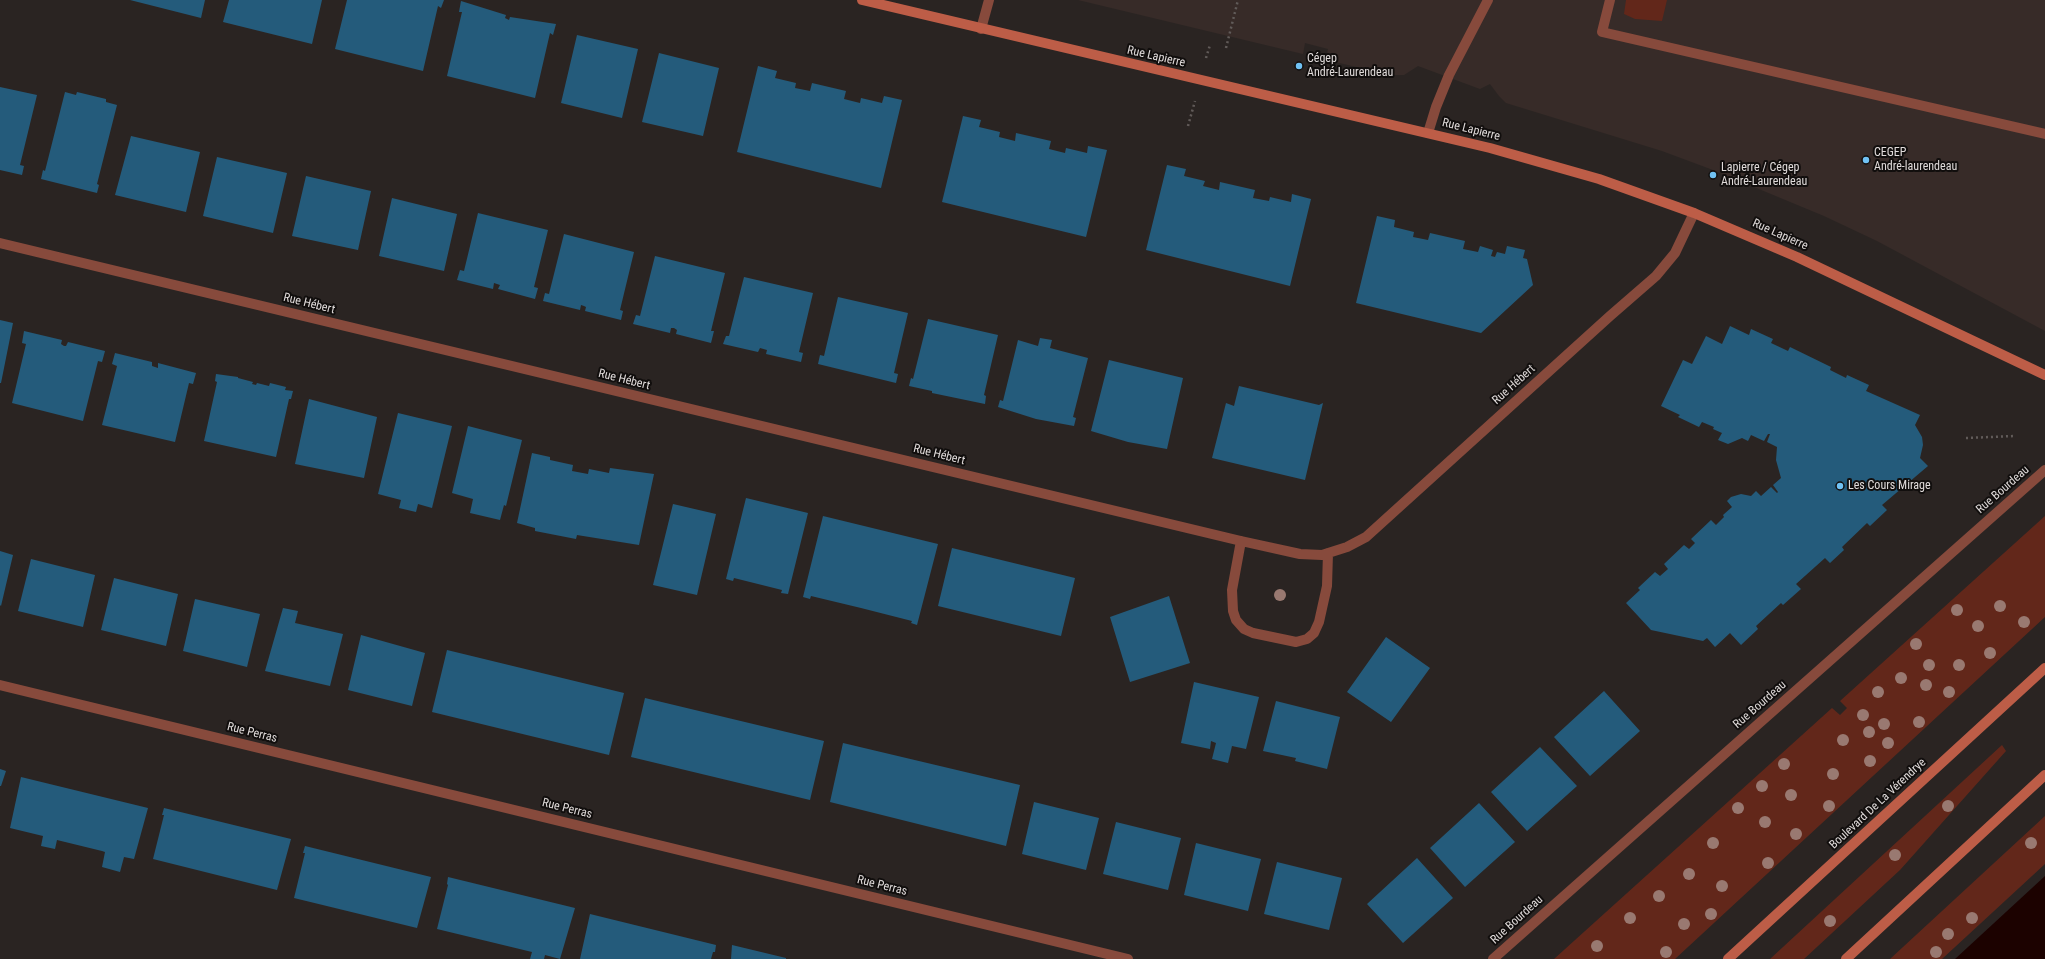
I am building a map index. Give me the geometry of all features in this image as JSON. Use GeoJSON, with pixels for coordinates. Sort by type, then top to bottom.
{"type":"FeatureCollection","features":[{"type":"Feature","properties":{"kind":"street","name":"Rue Lapierre"},"geometry":{"type":"LineString","coordinates":[[862,0],[1490,148],[1592,177],[1694,213],[1797,257],[2045,375]]}},
{"type":"Feature","properties":{"kind":"street"},"geometry":{"type":"LineString","coordinates":[[981,29],[989,0]]}},
{"type":"Feature","properties":{"kind":"street"},"geometry":{"type":"LineString","coordinates":[[1428,133],[1436,107],[1449,75],[1488,0]]}},
{"type":"Feature","properties":{"kind":"street"},"geometry":{"type":"LineString","coordinates":[[1610,0],[1602,32],[2045,134]]}},
{"type":"Feature","properties":{"kind":"street","name":"Rue Hébert"},"geometry":{"type":"LineString","coordinates":[[0,243],[1241,542],[1300,554],[1322,555],[1366,538],[1604,321],[1656,276],[1675,253],[1694,213]]}},
{"type":"Feature","properties":{"kind":"street","name":"Rue Bourdeau"},"geometry":{"type":"LineString","coordinates":[[1493,959],[2045,470]]}},
{"type":"Feature","properties":{"kind":"street"},"geometry":{"type":"LineString","coordinates":[[1241,542],[1232,590],[1233,611],[1236,620],[1244,629],[1253,633],[1296,642],[1307,639],[1314,633],[1319,622],[1327,586],[1328,553]]}},
{"type":"Feature","properties":{"kind":"street","name":"Boulevard De La Vérendrye"},"geometry":{"type":"LineString","coordinates":[[1728,959],[2045,668]]}},
{"type":"Feature","properties":{"kind":"street","name":"Rue Perras"},"geometry":{"type":"LineString","coordinates":[[0,685],[1128,959]]}},
{"type":"Feature","properties":{"kind":"street"},"geometry":{"type":"LineString","coordinates":[[1846,959],[2045,775]]}},
{"type":"Feature","properties":{"kind":"path"},"geometry":{"type":"LineString","coordinates":[[1226,48],[1238,0]]}},
{"type":"Feature","properties":{"kind":"path"},"geometry":{"type":"LineString","coordinates":[[1966,438],[2015,436]]}},
{"type":"Feature","properties":{"kind":"shaded area","name":"CEGEP André-laurendeau"},"geometry":{"type":"Polygon","coordinates":[[[1078,0],[2045,0],[2045,331],[1877,241],[1824,216],[1713,170],[1662,151],[1506,103],[1490,84],[1480,89],[1418,66],[1404,75],[1392,75],[1326,60],[1328,49],[1305,43],[1303,54],[1078,0]]]}},
{"type":"Feature","properties":{"kind":"shaded area"},"geometry":{"type":"Polygon","coordinates":[[[1626,0],[1667,0],[1662,21],[1635,19],[1624,14],[1626,0]]]}},
{"type":"Feature","properties":{"kind":"shaded area"},"geometry":{"type":"Polygon","coordinates":[[[2045,516],[2045,617],[1675,959],[1554,959],[1832,708],[1840,715],[1847,708],[1840,701],[2045,516]]]}},
{"type":"Feature","properties":{"kind":"shaded area"},"geometry":{"type":"Polygon","coordinates":[[[2002,745],[2006,751],[1900,870],[1804,959],[1770,959],[2002,745]]]}},
{"type":"Feature","properties":{"kind":"shaded area"},"geometry":{"type":"Polygon","coordinates":[[[2045,816],[2045,864],[1942,959],[1890,959],[2045,816]]]}},
{"type":"Feature","properties":{"kind":"shaded area"},"geometry":{"type":"Polygon","coordinates":[[[2045,876],[2045,959],[1955,959],[2045,876]]]}},
{"type":"Feature","properties":{"kind":"building"},"geometry":{"type":"Polygon","coordinates":[[[130,0],[205,0],[201,18],[130,0]]]}},
{"type":"Feature","properties":{"kind":"building"},"geometry":{"type":"Polygon","coordinates":[[[229,0],[322,0],[312,44],[223,22],[229,0]]]}},
{"type":"Feature","properties":{"kind":"building"},"geometry":{"type":"Polygon","coordinates":[[[347,0],[444,0],[441,8],[438,6],[423,71],[335,49],[347,0]]]}},
{"type":"Feature","properties":{"kind":"building"},"geometry":{"type":"Polygon","coordinates":[[[461,1],[506,15],[505,18],[509,20],[510,17],[556,24],[553,35],[550,33],[535,98],[447,76],[462,12],[459,12],[461,1]]]}},
{"type":"Feature","properties":{"kind":"building"},"geometry":{"type":"Polygon","coordinates":[[[577,35],[638,49],[622,118],[561,103],[577,35]]]}},
{"type":"Feature","properties":{"kind":"building"},"geometry":{"type":"Polygon","coordinates":[[[659,53],[719,68],[703,136],[642,122],[659,53]]]}},
{"type":"Feature","properties":{"kind":"building"},"geometry":{"type":"Polygon","coordinates":[[[758,66],[777,71],[775,78],[796,83],[795,88],[810,91],[812,83],[846,91],[844,99],[860,103],[861,98],[882,103],[884,96],[902,100],[881,188],[737,152],[758,66]]]}},
{"type":"Feature","properties":{"kind":"building"},"geometry":{"type":"Polygon","coordinates":[[[0,87],[37,95],[20,165],[24,166],[22,175],[0,170],[0,87]]]}},
{"type":"Feature","properties":{"kind":"building"},"geometry":{"type":"Polygon","coordinates":[[[65,92],[76,95],[77,92],[106,99],[106,102],[117,105],[97,184],[99,185],[97,193],[41,179],[43,170],[45,171],[65,92]]]}},
{"type":"Feature","properties":{"kind":"building"},"geometry":{"type":"Polygon","coordinates":[[[963,116],[981,120],[979,127],[1000,132],[999,137],[1015,141],[1016,133],[1051,141],[1049,149],[1065,153],[1066,148],[1087,153],[1088,146],[1107,150],[1086,237],[942,202],[963,116]]]}},
{"type":"Feature","properties":{"kind":"building"},"geometry":{"type":"Polygon","coordinates":[[[131,136],[200,152],[186,212],[115,195],[131,136]]]}},
{"type":"Feature","properties":{"kind":"building"},"geometry":{"type":"Polygon","coordinates":[[[217,157],[287,173],[273,233],[203,216],[217,157]]]}},
{"type":"Feature","properties":{"kind":"building"},"geometry":{"type":"Polygon","coordinates":[[[1167,165],[1186,169],[1184,176],[1205,181],[1203,186],[1219,190],[1220,182],[1255,190],[1253,198],[1269,201],[1270,197],[1291,202],[1292,194],[1311,199],[1290,286],[1146,250],[1167,165]]]}},
{"type":"Feature","properties":{"kind":"building"},"geometry":{"type":"Polygon","coordinates":[[[306,176],[371,191],[358,250],[292,236],[306,176]]]}},
{"type":"Feature","properties":{"kind":"building"},"geometry":{"type":"Polygon","coordinates":[[[392,198],[457,214],[444,271],[379,256],[392,198]]]}},
{"type":"Feature","properties":{"kind":"building"},"geometry":{"type":"Polygon","coordinates":[[[478,213],[548,230],[534,287],[538,288],[535,299],[498,289],[500,285],[494,283],[493,289],[457,280],[460,270],[464,271],[478,213]]]}},
{"type":"Feature","properties":{"kind":"building"},"geometry":{"type":"Polygon","coordinates":[[[1377,216],[1395,220],[1394,227],[1414,232],[1413,237],[1428,240],[1430,233],[1465,241],[1463,249],[1478,252],[1480,246],[1493,250],[1491,256],[1495,257],[1497,252],[1505,254],[1507,246],[1525,250],[1523,258],[1527,259],[1533,285],[1481,333],[1356,303],[1377,216]]]}},
{"type":"Feature","properties":{"kind":"building"},"geometry":{"type":"Polygon","coordinates":[[[564,234],[634,252],[620,310],[623,311],[621,320],[585,311],[586,307],[581,305],[580,310],[543,301],[545,293],[549,294],[564,234]]]}},
{"type":"Feature","properties":{"kind":"building"},"geometry":{"type":"Polygon","coordinates":[[[655,256],[725,273],[711,331],[714,331],[711,343],[676,334],[677,330],[674,328],[671,328],[670,333],[633,324],[636,315],[640,316],[655,256]]]}},
{"type":"Feature","properties":{"kind":"building"},"geometry":{"type":"Polygon","coordinates":[[[744,277],[813,293],[799,352],[803,353],[801,362],[766,354],[767,350],[760,348],[758,352],[723,344],[726,336],[729,336],[744,277]]]}},
{"type":"Feature","properties":{"kind":"building"},"geometry":{"type":"Polygon","coordinates":[[[838,297],[908,313],[894,373],[898,374],[896,383],[818,364],[820,355],[824,356],[838,297]]]}},
{"type":"Feature","properties":{"kind":"building"},"geometry":{"type":"Polygon","coordinates":[[[928,319],[998,335],[984,395],[986,396],[985,404],[932,393],[932,391],[909,386],[911,378],[913,379],[928,319]]]}},
{"type":"Feature","properties":{"kind":"building"},"geometry":{"type":"Polygon","coordinates":[[[0,320],[13,323],[1,383],[0,383],[0,320]]]}},
{"type":"Feature","properties":{"kind":"building","name":"Les Cours Mirage"},"geometry":{"type":"Polygon","coordinates":[[[1730,326],[1749,335],[1751,329],[1773,339],[1771,343],[1788,351],[1790,347],[1831,367],[1830,370],[1846,378],[1847,375],[1869,385],[1866,391],[1920,415],[1915,425],[1922,437],[1923,445],[1920,458],[1928,466],[1882,505],[1887,510],[1870,526],[1867,523],[1842,547],[1844,550],[1830,563],[1825,558],[1796,584],[1801,589],[1783,605],[1781,603],[1756,626],[1758,629],[1741,645],[1730,633],[1715,647],[1707,638],[1703,641],[1651,630],[1626,603],[1640,590],[1638,588],[1655,572],[1660,576],[1668,569],[1664,564],[1684,545],[1689,549],[1695,543],[1691,539],[1711,520],[1716,525],[1724,517],[1723,515],[1732,507],[1727,501],[1731,497],[1741,494],[1751,496],[1756,491],[1761,496],[1771,487],[1777,493],[1778,492],[1773,485],[1781,478],[1776,460],[1777,447],[1767,442],[1770,434],[1768,434],[1764,441],[1751,435],[1748,441],[1742,438],[1728,444],[1718,440],[1722,433],[1713,429],[1714,427],[1702,422],[1699,427],[1678,417],[1680,415],[1661,406],[1683,360],[1692,364],[1706,336],[1722,344],[1730,326]]]}},
{"type":"Feature","properties":{"kind":"building"},"geometry":{"type":"Polygon","coordinates":[[[24,331],[62,340],[61,344],[64,346],[66,346],[68,342],[105,351],[102,362],[98,361],[83,421],[12,403],[26,344],[22,343],[24,331]]]}},
{"type":"Feature","properties":{"kind":"building"},"geometry":{"type":"Polygon","coordinates":[[[1040,338],[1052,340],[1050,348],[1088,358],[1073,417],[1076,418],[1074,426],[1036,419],[998,407],[1000,400],[1003,401],[1018,340],[1038,346],[1040,338]]]}},
{"type":"Feature","properties":{"kind":"building"},"geometry":{"type":"Polygon","coordinates":[[[115,353],[152,362],[152,366],[158,368],[158,363],[196,373],[193,384],[189,383],[175,442],[102,425],[117,366],[112,364],[115,353]]]}},
{"type":"Feature","properties":{"kind":"building"},"geometry":{"type":"Polygon","coordinates":[[[1109,360],[1183,378],[1167,449],[1128,442],[1091,431],[1109,360]]]}},
{"type":"Feature","properties":{"kind":"building"},"geometry":{"type":"Polygon","coordinates":[[[216,374],[238,377],[253,382],[252,384],[256,385],[257,383],[269,386],[270,383],[286,387],[285,390],[293,391],[291,399],[289,399],[276,457],[204,441],[217,382],[215,381],[216,374]]]}},
{"type":"Feature","properties":{"kind":"building"},"geometry":{"type":"Polygon","coordinates":[[[1239,386],[1319,405],[1323,403],[1305,480],[1212,458],[1226,403],[1234,406],[1239,386]]]}},
{"type":"Feature","properties":{"kind":"building"},"geometry":{"type":"Polygon","coordinates":[[[309,399],[377,417],[364,478],[295,464],[309,399]]]}},
{"type":"Feature","properties":{"kind":"building"},"geometry":{"type":"Polygon","coordinates":[[[398,413],[452,426],[432,508],[418,504],[416,512],[399,508],[401,500],[378,494],[398,413]]]}},
{"type":"Feature","properties":{"kind":"building"},"geometry":{"type":"Polygon","coordinates":[[[468,426],[522,440],[506,506],[504,505],[500,520],[470,513],[473,499],[452,493],[468,426]]]}},
{"type":"Feature","properties":{"kind":"building"},"geometry":{"type":"Polygon","coordinates":[[[532,453],[550,457],[550,460],[573,465],[572,471],[588,474],[589,469],[609,473],[610,468],[654,474],[639,545],[577,535],[576,539],[535,531],[535,528],[517,523],[532,453]]]}},
{"type":"Feature","properties":{"kind":"building"},"geometry":{"type":"Polygon","coordinates":[[[746,498],[808,513],[788,594],[781,593],[782,590],[734,578],[733,581],[726,579],[746,498]]]}},
{"type":"Feature","properties":{"kind":"building"},"geometry":{"type":"Polygon","coordinates":[[[673,504],[716,514],[697,595],[653,585],[673,504]]]}},
{"type":"Feature","properties":{"kind":"building"},"geometry":{"type":"Polygon","coordinates":[[[823,516],[938,544],[917,625],[911,623],[912,621],[861,608],[811,596],[810,599],[803,597],[823,516]]]}},
{"type":"Feature","properties":{"kind":"building"},"geometry":{"type":"Polygon","coordinates":[[[952,548],[1075,578],[1061,636],[938,606],[952,548]]]}},
{"type":"Feature","properties":{"kind":"building"},"geometry":{"type":"Polygon","coordinates":[[[0,551],[13,555],[1,606],[0,605],[0,551]]]}},
{"type":"Feature","properties":{"kind":"building"},"geometry":{"type":"Polygon","coordinates":[[[31,559],[95,575],[83,627],[18,611],[31,559]]]}},
{"type":"Feature","properties":{"kind":"building"},"geometry":{"type":"Polygon","coordinates":[[[114,578],[178,594],[166,646],[101,630],[114,578]]]}},
{"type":"Feature","properties":{"kind":"building"},"geometry":{"type":"Polygon","coordinates":[[[1169,596],[1190,663],[1130,682],[1110,617],[1169,596]]]}},
{"type":"Feature","properties":{"kind":"building"},"geometry":{"type":"Polygon","coordinates":[[[195,599],[260,614],[247,667],[183,651],[195,599]]]}},
{"type":"Feature","properties":{"kind":"building"},"geometry":{"type":"Polygon","coordinates":[[[283,608],[298,611],[295,623],[343,634],[330,686],[265,671],[283,608]]]}},
{"type":"Feature","properties":{"kind":"building"},"geometry":{"type":"Polygon","coordinates":[[[361,635],[425,653],[412,706],[348,690],[361,635]]]}},
{"type":"Feature","properties":{"kind":"building"},"geometry":{"type":"Polygon","coordinates":[[[1386,637],[1430,668],[1391,722],[1347,692],[1386,637]]]}},
{"type":"Feature","properties":{"kind":"building"},"geometry":{"type":"Polygon","coordinates":[[[447,650],[624,693],[609,755],[432,712],[447,650]]]}},
{"type":"Feature","properties":{"kind":"building"},"geometry":{"type":"Polygon","coordinates":[[[1194,682],[1259,697],[1246,749],[1232,746],[1228,763],[1212,759],[1216,743],[1211,741],[1210,749],[1181,743],[1194,682]]]}},
{"type":"Feature","properties":{"kind":"building"},"geometry":{"type":"Polygon","coordinates":[[[1604,691],[1640,731],[1590,776],[1554,737],[1604,691]]]}},
{"type":"Feature","properties":{"kind":"building"},"geometry":{"type":"Polygon","coordinates":[[[645,698],[824,741],[810,800],[631,757],[645,698]]]}},
{"type":"Feature","properties":{"kind":"building"},"geometry":{"type":"Polygon","coordinates":[[[1276,701],[1340,717],[1327,769],[1295,761],[1296,758],[1263,751],[1276,701]]]}},
{"type":"Feature","properties":{"kind":"building"},"geometry":{"type":"Polygon","coordinates":[[[843,743],[1020,785],[1006,846],[830,802],[843,743]]]}},
{"type":"Feature","properties":{"kind":"building"},"geometry":{"type":"Polygon","coordinates":[[[1540,747],[1577,786],[1527,831],[1491,792],[1540,747]]]}},
{"type":"Feature","properties":{"kind":"building"},"geometry":{"type":"Polygon","coordinates":[[[0,769],[6,771],[1,786],[0,786],[0,769]]]}},
{"type":"Feature","properties":{"kind":"building"},"geometry":{"type":"Polygon","coordinates":[[[21,777],[148,808],[134,859],[124,857],[120,872],[102,867],[105,852],[57,840],[55,849],[41,846],[43,836],[10,828],[21,777]]]}},
{"type":"Feature","properties":{"kind":"building"},"geometry":{"type":"Polygon","coordinates":[[[1034,802],[1099,818],[1086,870],[1022,854],[1034,802]]]}},
{"type":"Feature","properties":{"kind":"building"},"geometry":{"type":"Polygon","coordinates":[[[1479,803],[1515,842],[1465,887],[1430,848],[1479,803]]]}},
{"type":"Feature","properties":{"kind":"building"},"geometry":{"type":"Polygon","coordinates":[[[164,808],[291,839],[277,890],[153,859],[164,815],[162,815],[164,808]]]}},
{"type":"Feature","properties":{"kind":"building"},"geometry":{"type":"Polygon","coordinates":[[[1116,822],[1181,838],[1168,890],[1103,874],[1116,822]]]}},
{"type":"Feature","properties":{"kind":"building"},"geometry":{"type":"Polygon","coordinates":[[[1196,843],[1261,859],[1248,911],[1184,895],[1196,843]]]}},
{"type":"Feature","properties":{"kind":"building"},"geometry":{"type":"Polygon","coordinates":[[[305,846],[431,877],[417,928],[294,898],[305,853],[303,853],[305,846]]]}},
{"type":"Feature","properties":{"kind":"building"},"geometry":{"type":"Polygon","coordinates":[[[1417,858],[1453,898],[1403,943],[1367,904],[1417,858]]]}},
{"type":"Feature","properties":{"kind":"building"},"geometry":{"type":"Polygon","coordinates":[[[1277,862],[1342,878],[1329,930],[1264,914],[1277,862]]]}},
{"type":"Feature","properties":{"kind":"building"},"geometry":{"type":"Polygon","coordinates":[[[448,877],[575,908],[560,959],[545,955],[544,959],[530,959],[532,952],[437,929],[448,885],[448,877]]]}},
{"type":"Feature","properties":{"kind":"building"},"geometry":{"type":"Polygon","coordinates":[[[590,914],[716,945],[715,952],[713,952],[711,959],[580,959],[590,914]]]}},
{"type":"Feature","properties":{"kind":"building"},"geometry":{"type":"Polygon","coordinates":[[[732,945],[786,958],[786,959],[731,959],[732,945]]]}},
{"type":"Feature","properties":{"kind":"place","name":"Cégep André-Laurendeau"},"geometry":{"type":"Point","coordinates":[1299,66]}},
{"type":"Feature","properties":{"kind":"place","name":"CEGEP André-laurendeau"},"geometry":{"type":"Point","coordinates":[1866,160]}},
{"type":"Feature","properties":{"kind":"place","name":"Lapierre / Cégep André-Laurendeau"},"geometry":{"type":"Point","coordinates":[1713,175]}},
{"type":"Feature","properties":{"kind":"place","name":"Les Cours Mirage"},"geometry":{"type":"Point","coordinates":[1840,486]}}]}
